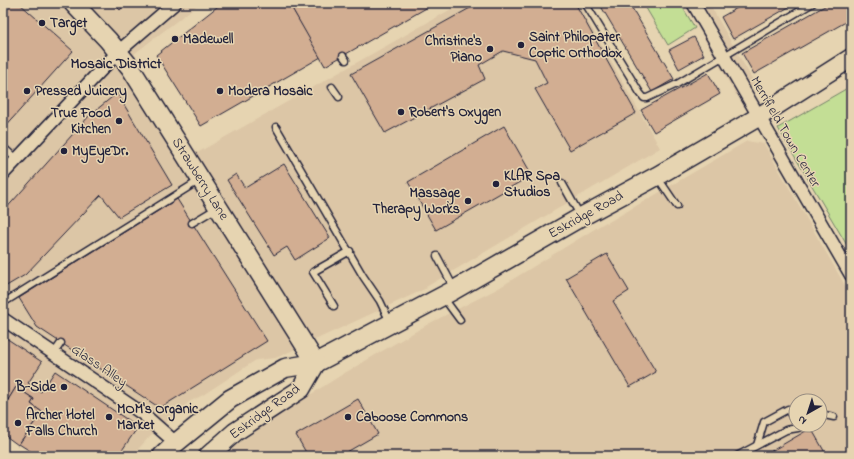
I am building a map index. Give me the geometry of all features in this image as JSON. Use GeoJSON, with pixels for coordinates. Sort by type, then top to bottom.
{"type":"FeatureCollection","features":[{"type":"Feature","properties":{"kind":"street","name":"Strawberry Lane"},"geometry":{"type":"LineString","coordinates":[[73,3],[118,52],[153,102],[316,363]]}},
{"type":"Feature","properties":{"kind":"street"},"geometry":{"type":"LineString","coordinates":[[3,174],[118,52],[175,3]]}},
{"type":"Feature","properties":{"kind":"street","name":"Merrifield Town Center"},"geometry":{"type":"LineString","coordinates":[[695,4],[851,275]]}},
{"type":"Feature","properties":{"kind":"street","name":"Eskridge Road"},"geometry":{"type":"LineString","coordinates":[[162,456],[230,399],[285,368],[316,363],[448,293],[581,217],[657,176],[760,116],[851,58]]}},
{"type":"Feature","properties":{"kind":"street","name":"Glass Alley"},"geometry":{"type":"LineString","coordinates":[[3,319],[143,414],[176,443]]}},
{"type":"Feature","properties":{"kind":"street","name":"Eskridge Road"},"geometry":{"type":"LineString","coordinates":[[208,456],[235,432],[302,389],[316,363]]}},
{"type":"Feature","properties":{"kind":"lane"},"geometry":{"type":"LineString","coordinates":[[585,3],[644,98],[651,97],[677,84],[813,3]]}},
{"type":"Feature","properties":{"kind":"lane"},"geometry":{"type":"LineString","coordinates":[[332,87],[339,97]]}},
{"type":"Feature","properties":{"kind":"lane"},"geometry":{"type":"LineString","coordinates":[[276,127],[380,301],[391,323]]}},
{"type":"Feature","properties":{"kind":"lane"},"geometry":{"type":"LineString","coordinates":[[3,147],[16,159]]}},
{"type":"Feature","properties":{"kind":"lane"},"geometry":{"type":"LineString","coordinates":[[657,176],[676,206]]}},
{"type":"Feature","properties":{"kind":"lane"},"geometry":{"type":"LineString","coordinates":[[3,303],[201,180]]}},
{"type":"Feature","properties":{"kind":"lane"},"geometry":{"type":"LineString","coordinates":[[562,183],[581,217]]}},
{"type":"Feature","properties":{"kind":"lane"},"geometry":{"type":"LineString","coordinates":[[192,223],[218,208]]}},
{"type":"Feature","properties":{"kind":"lane"},"geometry":{"type":"LineString","coordinates":[[334,306],[313,272],[350,251]]}},
{"type":"Feature","properties":{"kind":"lane"},"geometry":{"type":"LineString","coordinates":[[437,256],[448,293],[460,320]]}},
{"type":"Feature","properties":{"kind":"lane"},"geometry":{"type":"LineString","coordinates":[[54,353],[61,343]]}},
{"type":"Feature","properties":{"kind":"lane"},"geometry":{"type":"LineString","coordinates":[[757,445],[764,422],[788,409]]}},
{"type":"Feature","properties":{"kind":"lane"},"geometry":{"type":"LineString","coordinates":[[828,416],[834,417]]}},
{"type":"Feature","properties":{"kind":"lane"},"geometry":{"type":"LineString","coordinates":[[737,456],[788,428]]}},
{"type":"Feature","properties":{"kind":"shaded area"},"geometry":{"type":"Polygon","coordinates":[[[3,3],[200,3],[134,54],[197,153],[462,3],[578,3],[660,148],[426,287],[427,288],[276,358],[256,360],[203,395],[189,402],[150,436],[132,456],[37,456],[3,434],[3,3]]]}},
{"type":"Feature","properties":{"kind":"shaded area"},"geometry":{"type":"Polygon","coordinates":[[[684,3],[709,3],[755,84],[736,95],[684,3]]]}},
{"type":"Feature","properties":{"kind":"shaded area"},"geometry":{"type":"Polygon","coordinates":[[[747,141],[764,144],[851,296],[851,456],[224,456],[237,444],[275,417],[343,374],[430,323],[497,289],[606,222],[607,223],[747,141]]]}},
{"type":"Feature","properties":{"kind":"green space"},"geometry":{"type":"Polygon","coordinates":[[[643,3],[680,3],[695,28],[668,45],[643,3]]]}},
{"type":"Feature","properties":{"kind":"green space"},"geometry":{"type":"Polygon","coordinates":[[[851,86],[851,252],[778,128],[851,86]]]}},
{"type":"Feature","properties":{"kind":"building","name":"Mosaic District"},"geometry":{"type":"Polygon","coordinates":[[[3,3],[19,3],[73,51],[3,129],[3,3]]]}},
{"type":"Feature","properties":{"kind":"building"},"geometry":{"type":"Polygon","coordinates":[[[113,3],[127,3],[120,10],[113,3]]]}},
{"type":"Feature","properties":{"kind":"building","name":"Modera Mosaic"},"geometry":{"type":"Polygon","coordinates":[[[222,3],[289,3],[321,57],[201,126],[156,55],[222,3]]]}},
{"type":"Feature","properties":{"kind":"building"},"geometry":{"type":"Polygon","coordinates":[[[289,3],[435,3],[325,66],[289,3]]]}},
{"type":"Feature","properties":{"kind":"building"},"geometry":{"type":"Polygon","coordinates":[[[479,3],[575,3],[636,113],[570,150],[535,89],[547,83],[535,59],[503,51],[479,65],[485,79],[385,133],[351,74],[479,3]]]}},
{"type":"Feature","properties":{"kind":"building"},"geometry":{"type":"Polygon","coordinates":[[[599,3],[629,3],[674,79],[652,92],[599,3]]]}},
{"type":"Feature","properties":{"kind":"building"},"geometry":{"type":"Polygon","coordinates":[[[746,3],[796,3],[733,39],[721,17],[746,3]]]}},
{"type":"Feature","properties":{"kind":"building"},"geometry":{"type":"Polygon","coordinates":[[[830,3],[845,3],[851,13],[851,19],[754,74],[742,53],[830,3]]]}},
{"type":"Feature","properties":{"kind":"building"},"geometry":{"type":"Polygon","coordinates":[[[694,37],[704,55],[679,69],[669,50],[694,37]]]}},
{"type":"Feature","properties":{"kind":"building"},"geometry":{"type":"Polygon","coordinates":[[[708,73],[720,94],[654,132],[641,110],[708,73]]]}},
{"type":"Feature","properties":{"kind":"building"},"geometry":{"type":"Polygon","coordinates":[[[117,93],[172,185],[119,217],[101,195],[25,275],[3,288],[3,212],[90,115],[117,93]]]}},
{"type":"Feature","properties":{"kind":"building"},"geometry":{"type":"Polygon","coordinates":[[[504,126],[532,175],[436,230],[408,182],[504,126]]]}},
{"type":"Feature","properties":{"kind":"building"},"geometry":{"type":"Polygon","coordinates":[[[284,164],[330,238],[295,260],[287,247],[274,255],[227,180],[236,174],[245,188],[284,164]]]}},
{"type":"Feature","properties":{"kind":"building"},"geometry":{"type":"Polygon","coordinates":[[[177,199],[267,341],[160,408],[37,327],[19,298],[177,199]]]}},
{"type":"Feature","properties":{"kind":"building"},"geometry":{"type":"Polygon","coordinates":[[[607,254],[629,291],[613,301],[656,372],[630,387],[566,278],[607,254]]]}},
{"type":"Feature","properties":{"kind":"building"},"geometry":{"type":"Polygon","coordinates":[[[6,338],[42,362],[28,383],[41,392],[55,371],[138,427],[118,456],[38,456],[19,444],[42,412],[31,404],[34,399],[16,387],[8,400],[3,396],[3,342],[6,338]]]}},
{"type":"Feature","properties":{"kind":"building","name":"Archer Hotel Falls Church"},"geometry":{"type":"Polygon","coordinates":[[[16,387],[34,399],[31,404],[42,412],[18,445],[3,434],[3,396],[8,400],[16,387]]]}},
{"type":"Feature","properties":{"kind":"building","name":"Caboose Commons"},"geometry":{"type":"Polygon","coordinates":[[[358,399],[378,434],[340,456],[308,456],[296,435],[358,399]]]}},
{"type":"Feature","properties":{"kind":"building"},"geometry":{"type":"Polygon","coordinates":[[[802,433],[814,433],[827,456],[763,456],[802,433]]]}},
{"type":"Feature","properties":{"kind":"place","name":"Target"},"geometry":{"type":"Point","coordinates":[42,23]}},
{"type":"Feature","properties":{"kind":"place","name":"Madewell"},"geometry":{"type":"Point","coordinates":[175,39]}},
{"type":"Feature","properties":{"kind":"place","name":"Saint Philopater Coptic Orthodox"},"geometry":{"type":"Point","coordinates":[521,45]}},
{"type":"Feature","properties":{"kind":"place","name":"Christine's Piano"},"geometry":{"type":"Point","coordinates":[490,49]}},
{"type":"Feature","properties":{"kind":"place","name":"Pressed Juicery"},"geometry":{"type":"Point","coordinates":[27,91]}},
{"type":"Feature","properties":{"kind":"place","name":"Modera Mosaic"},"geometry":{"type":"Point","coordinates":[220,91]}},
{"type":"Feature","properties":{"kind":"place","name":"Robert's Oxygen"},"geometry":{"type":"Point","coordinates":[401,112]}},
{"type":"Feature","properties":{"kind":"place","name":"True Food Kitchen"},"geometry":{"type":"Point","coordinates":[119,121]}},
{"type":"Feature","properties":{"kind":"place","name":"MyEyeDr."},"geometry":{"type":"Point","coordinates":[64,151]}},
{"type":"Feature","properties":{"kind":"place","name":"KLAR Spa Studios"},"geometry":{"type":"Point","coordinates":[496,184]}},
{"type":"Feature","properties":{"kind":"place","name":"Massage Therapy Works"},"geometry":{"type":"Point","coordinates":[468,201]}},
{"type":"Feature","properties":{"kind":"place","name":"B-Side"},"geometry":{"type":"Point","coordinates":[64,387]}},
{"type":"Feature","properties":{"kind":"place","name":"MOM's Organic Market"},"geometry":{"type":"Point","coordinates":[109,417]}},
{"type":"Feature","properties":{"kind":"place","name":"Caboose Commons"},"geometry":{"type":"Point","coordinates":[348,417]}},
{"type":"Feature","properties":{"kind":"place","name":"Archer Hotel Falls Church"},"geometry":{"type":"Point","coordinates":[18,423]}},
{"type":"Feature","properties":{"kind":"district","name":"Mosaic District"},"geometry":{"type":"Point","coordinates":[116,64]}}]}
